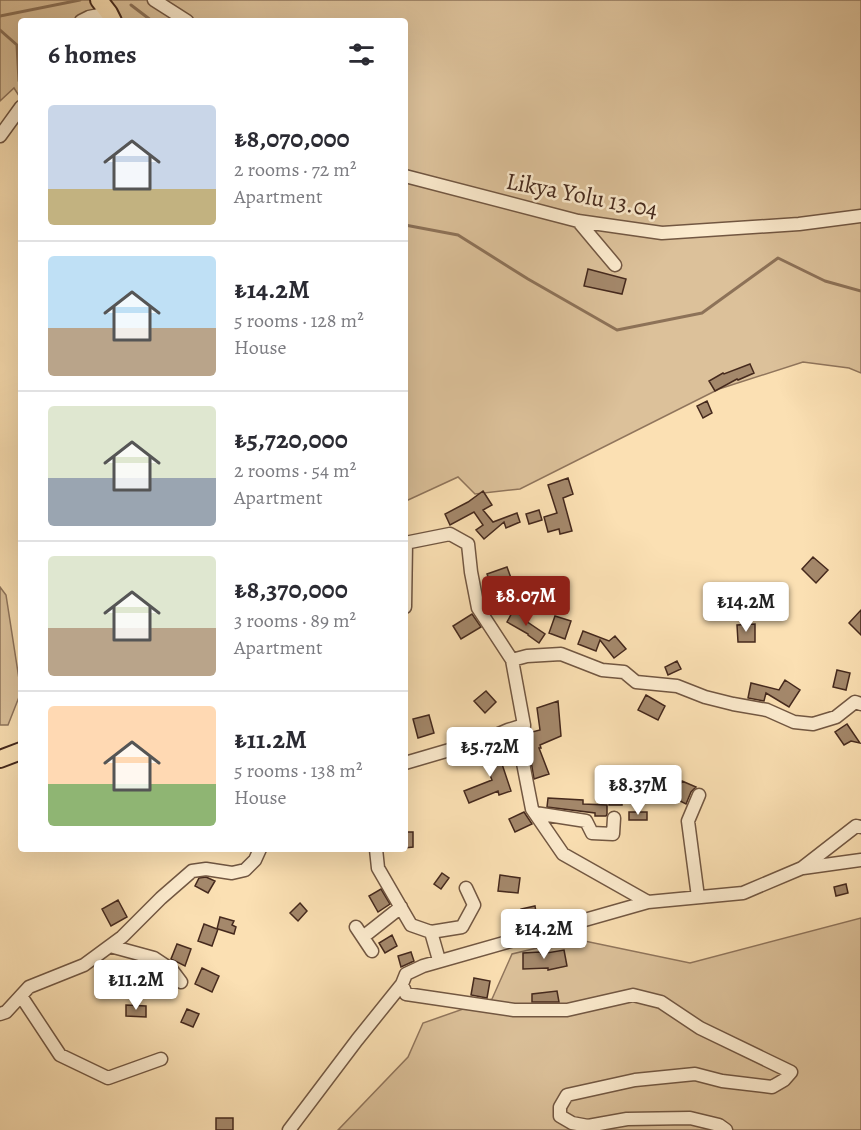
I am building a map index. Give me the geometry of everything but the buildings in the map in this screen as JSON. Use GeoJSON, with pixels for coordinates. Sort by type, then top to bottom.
{"type":"FeatureCollection","features":[{"type":"Feature","properties":{"kind":"main road"},"geometry":{"type":"LineString","coordinates":[[0,759],[18,752]]}},
{"type":"Feature","properties":{"kind":"street"},"geometry":{"type":"LineString","coordinates":[[154,0],[182,18]]}},
{"type":"Feature","properties":{"kind":"street"},"geometry":{"type":"LineString","coordinates":[[87,18],[107,11]]}},
{"type":"Feature","properties":{"kind":"street"},"geometry":{"type":"LineString","coordinates":[[0,136],[18,111]]}},
{"type":"Feature","properties":{"kind":"street","name":"Likya Yolu 13.04"},"geometry":{"type":"LineString","coordinates":[[408,177],[578,221],[662,233],[799,224],[861,216]]}},
{"type":"Feature","properties":{"kind":"street"},"geometry":{"type":"LineString","coordinates":[[578,221],[615,265]]}},
{"type":"Feature","properties":{"kind":"street"},"geometry":{"type":"LineString","coordinates":[[408,542],[450,534],[468,544],[478,608],[512,660],[524,724],[522,758],[532,809],[563,854],[648,902]]}},
{"type":"Feature","properties":{"kind":"street"},"geometry":{"type":"LineString","coordinates":[[512,660],[527,656],[561,654],[602,670],[624,672],[636,682],[677,686],[705,697],[767,710],[794,722],[813,724],[836,717],[855,702],[861,704]]}},
{"type":"Feature","properties":{"kind":"street"},"geometry":{"type":"LineString","coordinates":[[408,762],[488,739],[524,724]]}},
{"type":"Feature","properties":{"kind":"street"},"geometry":{"type":"LineString","coordinates":[[698,897],[688,821],[699,795]]}},
{"type":"Feature","properties":{"kind":"street"},"geometry":{"type":"LineString","coordinates":[[535,813],[586,821],[592,833],[613,834],[614,818]]}},
{"type":"Feature","properties":{"kind":"street"},"geometry":{"type":"LineString","coordinates":[[289,1130],[402,984],[406,974],[439,960],[648,902],[743,893],[802,868],[856,826],[861,826]]}},
{"type":"Feature","properties":{"kind":"street"},"geometry":{"type":"LineString","coordinates":[[0,1014],[6,1012],[29,987],[84,964],[110,946],[192,871],[206,869],[232,873],[245,870],[255,860],[259,852]]}},
{"type":"Feature","properties":{"kind":"street"},"geometry":{"type":"LineString","coordinates":[[376,852],[378,868],[411,925],[431,932],[462,927],[474,905],[466,888]]}},
{"type":"Feature","properties":{"kind":"street"},"geometry":{"type":"LineString","coordinates":[[802,868],[861,860]]}},
{"type":"Feature","properties":{"kind":"street"},"geometry":{"type":"LineString","coordinates":[[372,951],[359,932],[401,907]]}},
{"type":"Feature","properties":{"kind":"street"},"geometry":{"type":"LineString","coordinates":[[431,932],[439,960]]}},
{"type":"Feature","properties":{"kind":"street"},"geometry":{"type":"LineString","coordinates":[[110,946],[154,958],[172,970],[181,982]]}},
{"type":"Feature","properties":{"kind":"street"},"geometry":{"type":"LineString","coordinates":[[402,984],[406,994],[514,1010],[567,1010],[633,995],[661,1002],[700,1028],[791,1072],[772,1088],[722,1082],[695,1074],[634,1080],[567,1095],[560,1107],[560,1116],[572,1123],[588,1126],[627,1119],[690,1118],[723,1127]]}},
{"type":"Feature","properties":{"kind":"street"},"geometry":{"type":"LineString","coordinates":[[21,996],[60,1055],[108,1078],[161,1059]]}},
{"type":"Feature","properties":{"kind":"shaded area"},"geometry":{"type":"Polygon","coordinates":[[[0,0],[861,0],[861,373],[849,368],[803,362],[719,389],[520,489],[475,494],[458,477],[408,500],[408,18],[18,18],[18,94],[14,88],[0,101],[0,0]]]}},
{"type":"Feature","properties":{"kind":"shaded area"},"geometry":{"type":"Polygon","coordinates":[[[0,587],[6,595],[18,673],[18,700],[8,725],[0,725],[0,587]]]}},
{"type":"Feature","properties":{"kind":"shaded area"},"geometry":{"type":"Polygon","coordinates":[[[861,918],[861,1130],[338,1130],[408,1057],[423,1023],[492,999],[512,954],[575,939],[690,963],[861,918]]]}},
{"type":"Feature","properties":{"kind":"waterway"},"geometry":{"type":"LineString","coordinates":[[0,16],[80,0]]}},
{"type":"Feature","properties":{"kind":"waterway"},"geometry":{"type":"LineString","coordinates":[[131,5],[148,18]]}},
{"type":"Feature","properties":{"kind":"waterway"},"geometry":{"type":"LineString","coordinates":[[0,30],[17,45],[18,63]]}},
{"type":"Feature","properties":{"kind":"waterway"},"geometry":{"type":"LineString","coordinates":[[408,226],[458,235],[528,279],[617,330],[702,313],[778,258],[825,281],[861,291]]}}]}
